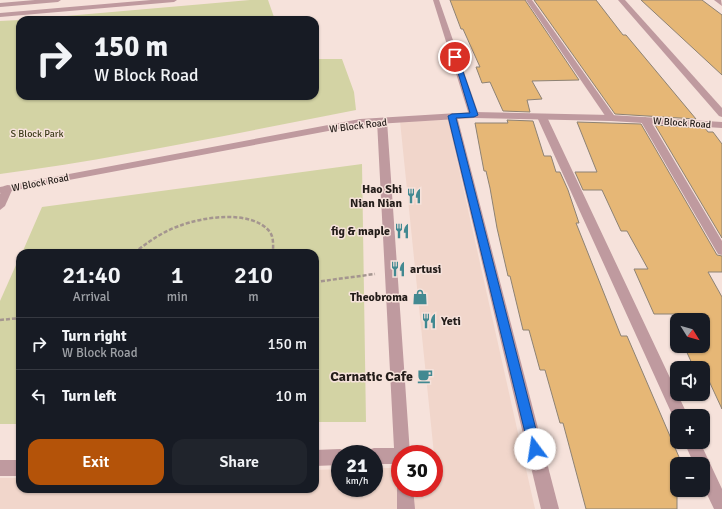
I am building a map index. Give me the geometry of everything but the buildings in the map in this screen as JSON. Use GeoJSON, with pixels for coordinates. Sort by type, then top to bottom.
{"type":"FeatureCollection","features":[{"type":"Feature","properties":{"kind":"street"},"geometry":{"type":"LineString","coordinates":[[0,5],[58,0]]}},
{"type":"Feature","properties":{"kind":"street"},"geometry":{"type":"LineString","coordinates":[[0,15],[174,0]]}},
{"type":"Feature","properties":{"kind":"street"},"geometry":{"type":"LineString","coordinates":[[436,0],[474,115]]}},
{"type":"Feature","properties":{"kind":"street"},"geometry":{"type":"LineString","coordinates":[[529,0],[612,118]]}},
{"type":"Feature","properties":{"kind":"street"},"geometry":{"type":"LineString","coordinates":[[621,0],[722,114]]}},
{"type":"Feature","properties":{"kind":"street"},"geometry":{"type":"LineString","coordinates":[[717,0],[722,4]]}},
{"type":"Feature","properties":{"kind":"street","name":"W Block Road"},"geometry":{"type":"LineString","coordinates":[[4,189],[360,122],[474,115],[612,118],[722,125]]}},
{"type":"Feature","properties":{"kind":"street"},"geometry":{"type":"LineString","coordinates":[[452,116],[550,509]]}},
{"type":"Feature","properties":{"kind":"street"},"geometry":{"type":"LineString","coordinates":[[542,117],[677,409]]}},
{"type":"Feature","properties":{"kind":"street"},"geometry":{"type":"LineString","coordinates":[[645,120],[722,251]]}},
{"type":"Feature","properties":{"kind":"street"},"geometry":{"type":"LineString","coordinates":[[382,121],[400,445]]}},
{"type":"Feature","properties":{"kind":"street"},"geometry":{"type":"LineString","coordinates":[[0,206],[4,189]]}},
{"type":"Feature","properties":{"kind":"street"},"geometry":{"type":"LineString","coordinates":[[319,458],[331,458]]}},
{"type":"Feature","properties":{"kind":"street"},"geometry":{"type":"LineString","coordinates":[[0,468],[16,468]]}},
{"type":"Feature","properties":{"kind":"street"},"geometry":{"type":"LineString","coordinates":[[710,482],[722,508]]}},
{"type":"Feature","properties":{"kind":"street"},"geometry":{"type":"LineString","coordinates":[[405,497],[406,509]]}},
{"type":"Feature","properties":{"kind":"path"},"geometry":{"type":"LineString","coordinates":[[139,249],[150,240],[182,224],[205,218],[229,217],[253,221],[266,228],[271,233],[273,249]]}},
{"type":"Feature","properties":{"kind":"path"},"geometry":{"type":"LineString","coordinates":[[319,281],[391,272]]}},
{"type":"Feature","properties":{"kind":"path"},"geometry":{"type":"LineString","coordinates":[[0,320],[16,318]]}},
{"type":"Feature","properties":{"kind":"shaded area"},"geometry":{"type":"Polygon","coordinates":[[[448,120],[535,509],[0,509],[0,478],[16,478],[16,493],[319,493],[319,470],[331,469],[331,497],[383,497],[383,468],[391,468],[391,497],[443,497],[443,445],[433,445],[400,121],[448,120]]]}},
{"type":"Feature","properties":{"kind":"green space"},"geometry":{"type":"Polygon","coordinates":[[[250,0],[268,0],[274,16],[66,16],[250,0]]]}},
{"type":"Feature","properties":{"kind":"green space","name":"S Block Park"},"geometry":{"type":"Polygon","coordinates":[[[16,20],[16,100],[319,100],[319,59],[342,59],[354,92],[356,110],[134,153],[0,174],[0,21],[16,20]]]}},
{"type":"Feature","properties":{"kind":"green space"},"geometry":{"type":"Polygon","coordinates":[[[362,164],[366,422],[319,422],[319,249],[24,249],[42,207],[362,164]]]}},
{"type":"Feature","properties":{"kind":"green space"},"geometry":{"type":"Polygon","coordinates":[[[16,265],[16,424],[0,424],[0,301],[16,265]]]}},
{"type":"Feature","properties":{"kind":"place","name":"Hao Shi Nian Nian"},"geometry":{"type":"Point","coordinates":[414,196]}},
{"type":"Feature","properties":{"kind":"place","name":"fig & maple"},"geometry":{"type":"Point","coordinates":[402,231]}},
{"type":"Feature","properties":{"kind":"place","name":"artusi"},"geometry":{"type":"Point","coordinates":[398,269]}},
{"type":"Feature","properties":{"kind":"place","name":"Theobroma"},"geometry":{"type":"Point","coordinates":[420,297]}},
{"type":"Feature","properties":{"kind":"place","name":"Yeti"},"geometry":{"type":"Point","coordinates":[429,321]}},
{"type":"Feature","properties":{"kind":"place","name":"Carnatic Cafe"},"geometry":{"type":"Point","coordinates":[425,376]}},
{"type":"Feature","properties":{"kind":"route"},"geometry":{"type":"LineString","coordinates":[[455,57],[474,115],[452,116],[535,449]]}}]}
